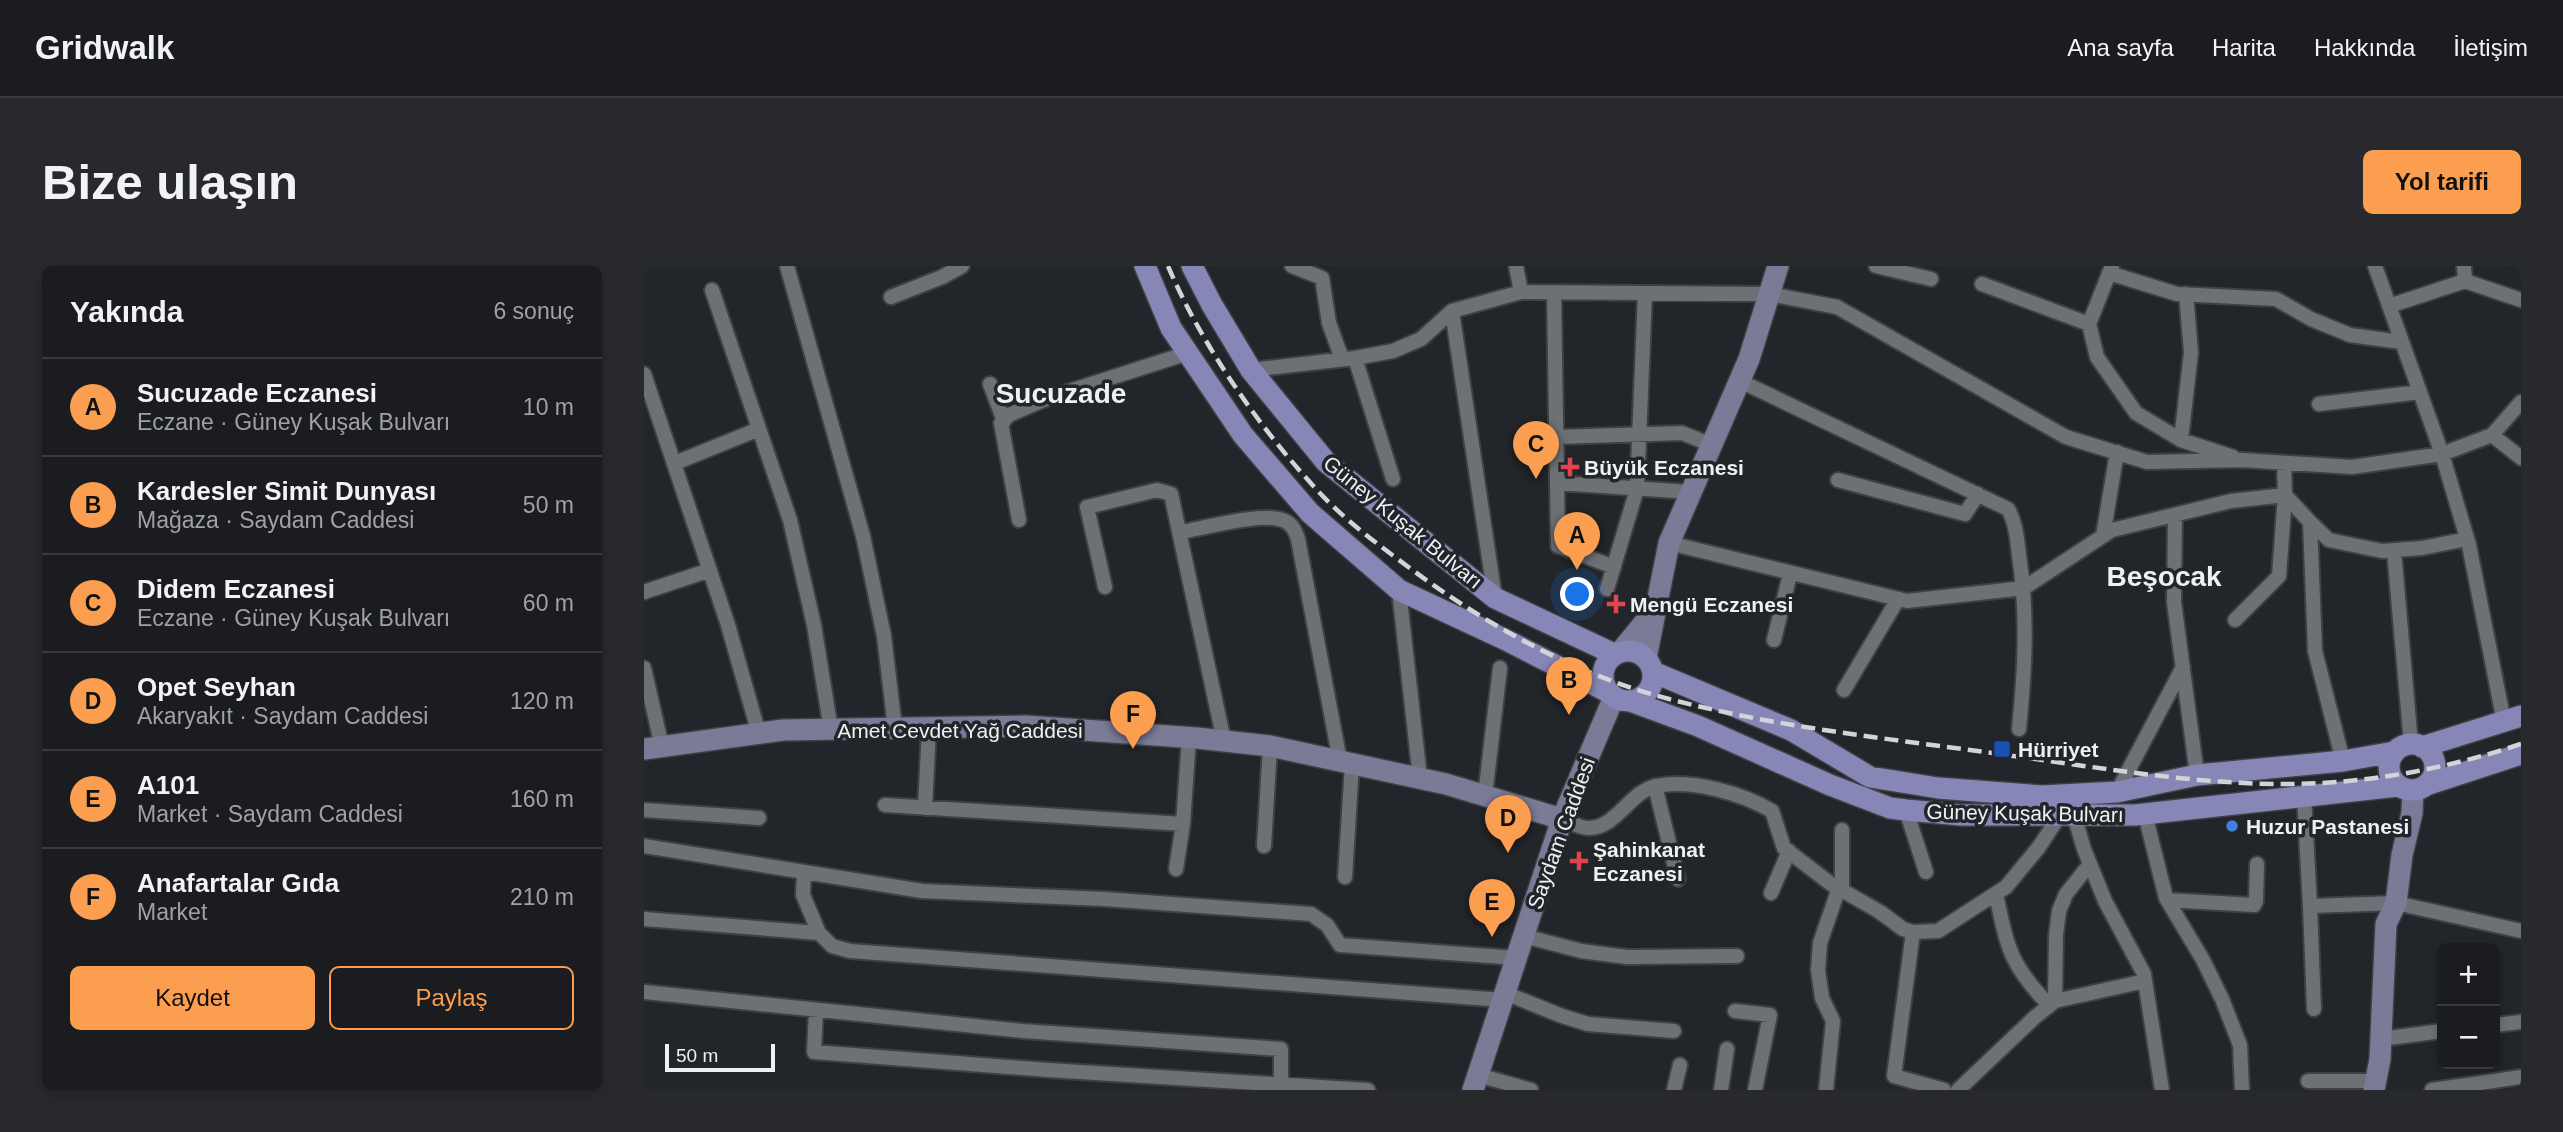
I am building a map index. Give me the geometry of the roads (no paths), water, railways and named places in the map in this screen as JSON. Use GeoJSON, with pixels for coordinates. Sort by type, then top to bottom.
{"type":"FeatureCollection","features":[{"type":"Feature","properties":{"kind":"main road","name":"Güney Kuşak Bulvarı"},"geometry":{"type":"LineString","coordinates":[[1145,266],[1171,328],[1243,435],[1310,513],[1399,590],[1618,697],[1698,726],[1830,785],[1890,808],[1961,815],[2145,814],[2412,787],[2521,754]]}},
{"type":"Feature","properties":{"kind":"main road","name":"Güney Kuşak Bulvarı"},"geometry":{"type":"LineString","coordinates":[[1192,266],[1251,370],[1326,462],[1495,598],[1618,652]]}},
{"type":"Feature","properties":{"kind":"main road"},"geometry":{"type":"LineString","coordinates":[[1656,609],[1603,667],[1604,684],[1618,697],[1645,695],[1650,688],[1656,609],[1669,543],[1749,359],[1778,266]]}},
{"type":"Feature","properties":{"kind":"main road"},"geometry":{"type":"LineString","coordinates":[[1618,652],[1631,650],[1650,665]]}},
{"type":"Feature","properties":{"kind":"main road","name":"Güney Kuşak Bulvarı"},"geometry":{"type":"LineString","coordinates":[[1650,665],[1791,730],[1870,776],[1938,788],[2042,796],[2117,792],[2197,775],[2343,761],[2409,748],[2513,719]]}},
{"type":"Feature","properties":{"kind":"main road","name":"Saydam Caddesi"},"geometry":{"type":"LineString","coordinates":[[1476,1083],[1562,819],[1618,697]]}},
{"type":"Feature","properties":{"kind":"main road","name":"Amet Cevdet Yağ Caddesi"},"geometry":{"type":"LineString","coordinates":[[653,748],[783,730],[1026,726],[1189,738],[1270,746],[1420,778],[1562,819]]}},
{"type":"Feature","properties":{"kind":"main road"},"geometry":{"type":"LineString","coordinates":[[2409,748],[2433,757],[2435,765],[2431,779],[2412,787],[2389,774],[2390,759],[2409,748]]}},
{"type":"Feature","properties":{"kind":"main road"},"geometry":{"type":"LineString","coordinates":[[2375,1085],[2381,1039],[2386,924],[2396,903],[2402,855],[2412,813],[2412,787]]}},
{"type":"Feature","properties":{"kind":"street"},"geometry":{"type":"LineString","coordinates":[[787,266],[863,536],[884,636],[895,728]]}},
{"type":"Feature","properties":{"kind":"street"},"geometry":{"type":"LineString","coordinates":[[891,297],[962,266]]}},
{"type":"Feature","properties":{"kind":"street"},"geometry":{"type":"LineString","coordinates":[[1292,266],[1322,278],[1329,323],[1349,359],[1393,479]]}},
{"type":"Feature","properties":{"kind":"street"},"geometry":{"type":"LineString","coordinates":[[1516,266],[1521,292]]}},
{"type":"Feature","properties":{"kind":"street"},"geometry":{"type":"LineString","coordinates":[[1876,266],[1931,279]]}},
{"type":"Feature","properties":{"kind":"street"},"geometry":{"type":"LineString","coordinates":[[2375,266],[2442,454],[2468,539],[2513,719]]}},
{"type":"Feature","properties":{"kind":"street"},"geometry":{"type":"LineString","coordinates":[[2242,460],[2181,440],[2136,413],[2097,357],[2089,324],[2111,270],[2178,294],[2276,299],[2311,319],[2350,335],[2401,342]]}},
{"type":"Feature","properties":{"kind":"street"},"geometry":{"type":"LineString","coordinates":[[2389,306],[2465,274],[2521,300]]}},
{"type":"Feature","properties":{"kind":"street"},"geometry":{"type":"LineString","coordinates":[[1982,284],[2089,324]]}},
{"type":"Feature","properties":{"kind":"street"},"geometry":{"type":"LineString","coordinates":[[712,290],[790,520],[814,625],[831,730]]}},
{"type":"Feature","properties":{"kind":"street"},"geometry":{"type":"LineString","coordinates":[[1251,370],[1393,351],[1421,339],[1452,311],[1521,292],[1769,294],[1837,307],[2066,437],[2147,462],[2242,460],[2352,467],[2442,454],[2492,435],[2521,402]]}},
{"type":"Feature","properties":{"kind":"street"},"geometry":{"type":"LineString","coordinates":[[1554,292],[1558,546],[1614,567]]}},
{"type":"Feature","properties":{"kind":"street"},"geometry":{"type":"LineString","coordinates":[[1607,589],[1637,489],[1645,293]]}},
{"type":"Feature","properties":{"kind":"street"},"geometry":{"type":"LineString","coordinates":[[2181,440],[2191,352],[2186,294]]}},
{"type":"Feature","properties":{"kind":"street"},"geometry":{"type":"LineString","coordinates":[[1452,311],[1495,598]]}},
{"type":"Feature","properties":{"kind":"street"},"geometry":{"type":"LineString","coordinates":[[1019,520],[1001,423],[1009,415],[1048,398],[1188,353]]}},
{"type":"Feature","properties":{"kind":"street"},"geometry":{"type":"LineString","coordinates":[[644,374],[710,570],[759,734]]}},
{"type":"Feature","properties":{"kind":"street"},"geometry":{"type":"LineString","coordinates":[[1740,381],[2008,509],[2014,520],[2024,588],[2026,658],[2019,729]]}},
{"type":"Feature","properties":{"kind":"street"},"geometry":{"type":"LineString","coordinates":[[990,384],[1004,421]]}},
{"type":"Feature","properties":{"kind":"street"},"geometry":{"type":"LineString","coordinates":[[2319,404],[2420,392]]}},
{"type":"Feature","properties":{"kind":"street"},"geometry":{"type":"LineString","coordinates":[[675,463],[759,429]]}},
{"type":"Feature","properties":{"kind":"street"},"geometry":{"type":"LineString","coordinates":[[1556,437],[1682,433],[1712,445]]}},
{"type":"Feature","properties":{"kind":"street"},"geometry":{"type":"LineString","coordinates":[[2492,435],[2521,458]]}},
{"type":"Feature","properties":{"kind":"street"},"geometry":{"type":"LineString","coordinates":[[2103,536],[2117,452]]}},
{"type":"Feature","properties":{"kind":"street"},"geometry":{"type":"LineString","coordinates":[[2235,620],[2279,576],[2285,495],[2284,463]]}},
{"type":"Feature","properties":{"kind":"street"},"geometry":{"type":"LineString","coordinates":[[1838,480],[1965,514],[1978,494]]}},
{"type":"Feature","properties":{"kind":"street"},"geometry":{"type":"LineString","coordinates":[[1557,483],[1691,492]]}},
{"type":"Feature","properties":{"kind":"street"},"geometry":{"type":"LineString","coordinates":[[1105,587],[1087,507],[1157,490],[1171,494],[1224,741]]}},
{"type":"Feature","properties":{"kind":"street"},"geometry":{"type":"LineString","coordinates":[[2285,495],[2329,540],[2394,551],[2468,539]]}},
{"type":"Feature","properties":{"kind":"street"},"geometry":{"type":"LineString","coordinates":[[1669,543],[1907,601],[2024,588],[2112,530],[2231,501],[2285,495]]}},
{"type":"Feature","properties":{"kind":"street"},"geometry":{"type":"LineString","coordinates":[[2175,515],[2174,602],[2197,775]]}},
{"type":"Feature","properties":{"kind":"street"},"geometry":{"type":"LineString","coordinates":[[1181,532],[1257,518],[1283,519],[1293,526],[1298,538],[1346,762],[1345,877]]}},
{"type":"Feature","properties":{"kind":"street"},"geometry":{"type":"LineString","coordinates":[[2310,522],[2315,651],[2343,761]]}},
{"type":"Feature","properties":{"kind":"street"},"geometry":{"type":"LineString","coordinates":[[2394,551],[2409,748]]}},
{"type":"Feature","properties":{"kind":"street"},"geometry":{"type":"LineString","coordinates":[[644,592],[710,570]]}},
{"type":"Feature","properties":{"kind":"street"},"geometry":{"type":"LineString","coordinates":[[1774,640],[1790,574]]}},
{"type":"Feature","properties":{"kind":"street"},"geometry":{"type":"LineString","coordinates":[[1399,590],[1420,778]]}},
{"type":"Feature","properties":{"kind":"street"},"geometry":{"type":"LineString","coordinates":[[1844,690],[1898,599]]}},
{"type":"Feature","properties":{"kind":"street"},"geometry":{"type":"LineString","coordinates":[[2117,792],[2183,667]]}},
{"type":"Feature","properties":{"kind":"street"},"geometry":{"type":"LineString","coordinates":[[644,668],[653,748]]}},
{"type":"Feature","properties":{"kind":"street"},"geometry":{"type":"LineString","coordinates":[[1485,796],[1500,668]]}},
{"type":"Feature","properties":{"kind":"street"},"geometry":{"type":"LineString","coordinates":[[925,808],[929,728]]}},
{"type":"Feature","properties":{"kind":"street"},"geometry":{"type":"LineString","coordinates":[[1176,869],[1183,824],[1189,738]]}},
{"type":"Feature","properties":{"kind":"street"},"geometry":{"type":"LineString","coordinates":[[1264,846],[1270,746]]}},
{"type":"Feature","properties":{"kind":"street"},"geometry":{"type":"LineString","coordinates":[[1562,819],[1586,828],[1599,827],[1637,796],[1655,786],[1701,786],[1750,799],[1772,811],[1784,848],[1840,889],[1903,929],[1913,932],[1938,931],[2006,887],[2067,815],[2145,981],[2162,1090]]}},
{"type":"Feature","properties":{"kind":"street"},"geometry":{"type":"LineString","coordinates":[[1655,786],[1678,879]]}},
{"type":"Feature","properties":{"kind":"street"},"geometry":{"type":"LineString","coordinates":[[2304,796],[2314,1009]]}},
{"type":"Feature","properties":{"kind":"street"},"geometry":{"type":"LineString","coordinates":[[885,805],[1183,824]]}},
{"type":"Feature","properties":{"kind":"street"},"geometry":{"type":"LineString","coordinates":[[644,810],[759,818]]}},
{"type":"Feature","properties":{"kind":"street"},"geometry":{"type":"LineString","coordinates":[[1906,810],[1926,872]]}},
{"type":"Feature","properties":{"kind":"street"},"geometry":{"type":"LineString","coordinates":[[2145,814],[2167,900],[2203,960],[2240,1045],[2242,1090]]}},
{"type":"Feature","properties":{"kind":"street"},"geometry":{"type":"LineString","coordinates":[[1826,1090],[1833,1021],[1822,998],[1818,970],[1820,943],[1840,889],[1842,830]]}},
{"type":"Feature","properties":{"kind":"street"},"geometry":{"type":"LineString","coordinates":[[644,846],[922,891],[1104,899],[1311,914],[1327,925],[1340,945],[1517,958]]}},
{"type":"Feature","properties":{"kind":"street"},"geometry":{"type":"LineString","coordinates":[[1771,894],[1789,851]]}},
{"type":"Feature","properties":{"kind":"street"},"geometry":{"type":"LineString","coordinates":[[2052,1003],[2060,911],[2066,894],[2090,864]]}},
{"type":"Feature","properties":{"kind":"street"},"geometry":{"type":"LineString","coordinates":[[2167,900],[2254,905],[2257,864]]}},
{"type":"Feature","properties":{"kind":"street"},"geometry":{"type":"LineString","coordinates":[[804,872],[803,895],[819,933],[832,946],[850,951],[1504,996],[1588,1024],[1674,1031]]}},
{"type":"Feature","properties":{"kind":"street"},"geometry":{"type":"LineString","coordinates":[[1996,894],[2006,940],[2017,967],[2029,985],[2052,1003]]}},
{"type":"Feature","properties":{"kind":"street"},"geometry":{"type":"LineString","coordinates":[[2310,906],[2396,903],[2521,931]]}},
{"type":"Feature","properties":{"kind":"street"},"geometry":{"type":"LineString","coordinates":[[644,919],[819,933]]}},
{"type":"Feature","properties":{"kind":"street"},"geometry":{"type":"LineString","coordinates":[[1913,932],[1894,1076],[1944,1090]]}},
{"type":"Feature","properties":{"kind":"street"},"geometry":{"type":"LineString","coordinates":[[1524,936],[1581,951],[1627,957],[1737,956]]}},
{"type":"Feature","properties":{"kind":"street"},"geometry":{"type":"LineString","coordinates":[[1958,1090],[2052,1003],[2145,981]]}},
{"type":"Feature","properties":{"kind":"street"},"geometry":{"type":"LineString","coordinates":[[644,992],[1023,1031],[1281,1049],[1281,1084]]}},
{"type":"Feature","properties":{"kind":"street"},"geometry":{"type":"LineString","coordinates":[[816,1010],[814,1052],[1368,1090]]}},
{"type":"Feature","properties":{"kind":"street"},"geometry":{"type":"LineString","coordinates":[[1735,1011],[1770,1015],[1755,1090]]}},
{"type":"Feature","properties":{"kind":"street"},"geometry":{"type":"LineString","coordinates":[[2500,1024],[2521,1022]]}},
{"type":"Feature","properties":{"kind":"street"},"geometry":{"type":"LineString","coordinates":[[2381,1039],[2437,1032]]}},
{"type":"Feature","properties":{"kind":"street"},"geometry":{"type":"LineString","coordinates":[[1721,1090],[1727,1049]]}},
{"type":"Feature","properties":{"kind":"street"},"geometry":{"type":"LineString","coordinates":[[1674,1090],[1680,1065]]}},
{"type":"Feature","properties":{"kind":"street"},"geometry":{"type":"LineString","coordinates":[[2432,1090],[2521,1077]]}},
{"type":"Feature","properties":{"kind":"street"},"geometry":{"type":"LineString","coordinates":[[2308,1081],[2375,1085]]}},
{"type":"Feature","properties":{"kind":"street"},"geometry":{"type":"LineString","coordinates":[[1476,1083],[1531,1090]]}},
{"type":"Feature","properties":{"kind":"railway"},"geometry":{"type":"LineString","coordinates":[[1168,266],[1197,325],[1234,385],[1296,467],[1336,509],[1365,534],[1458,602],[1525,642],[1595,675],[1669,699],[1752,718],[2141,774],[2209,781],[2308,784],[2370,779],[2431,768],[2521,744]]}},
{"type":"Feature","properties":{"kind":"place","name":"Büyük Eczanesi"},"geometry":{"type":"Point","coordinates":[1570,467]}},
{"type":"Feature","properties":{"kind":"place","name":"Didem Eczanesi"},"geometry":{"type":"Point","coordinates":[1536,479]}},
{"type":"Feature","properties":{"kind":"place","name":"Sucuzade Eczanesi"},"geometry":{"type":"Point","coordinates":[1577,570]}},
{"type":"Feature","properties":{"kind":"place","name":"Mengü Eczanesi"},"geometry":{"type":"Point","coordinates":[1616,604]}},
{"type":"Feature","properties":{"kind":"place","name":"Kardesler Simit Dunyası"},"geometry":{"type":"Point","coordinates":[1569,715]}},
{"type":"Feature","properties":{"kind":"place","name":"Anafartalar Gıda"},"geometry":{"type":"Point","coordinates":[1133,749]}},
{"type":"Feature","properties":{"kind":"place","name":"Hürriyet"},"geometry":{"type":"Point","coordinates":[2002,749]}},
{"type":"Feature","properties":{"kind":"place","name":"Huzur Pastanesi"},"geometry":{"type":"Point","coordinates":[2232,826]}},
{"type":"Feature","properties":{"kind":"place","name":"Opet Seyhan"},"geometry":{"type":"Point","coordinates":[1508,853]}},
{"type":"Feature","properties":{"kind":"place","name":"Şahinkanat Eczanesi"},"geometry":{"type":"Point","coordinates":[1579,861]}},
{"type":"Feature","properties":{"kind":"place","name":"A101"},"geometry":{"type":"Point","coordinates":[1492,937]}},
{"type":"Feature","properties":{"kind":"district","name":"Sucuzade"},"geometry":{"type":"Point","coordinates":[1061,393]}},
{"type":"Feature","properties":{"kind":"district","name":"Beşocak"},"geometry":{"type":"Point","coordinates":[2164,576]}}]}
